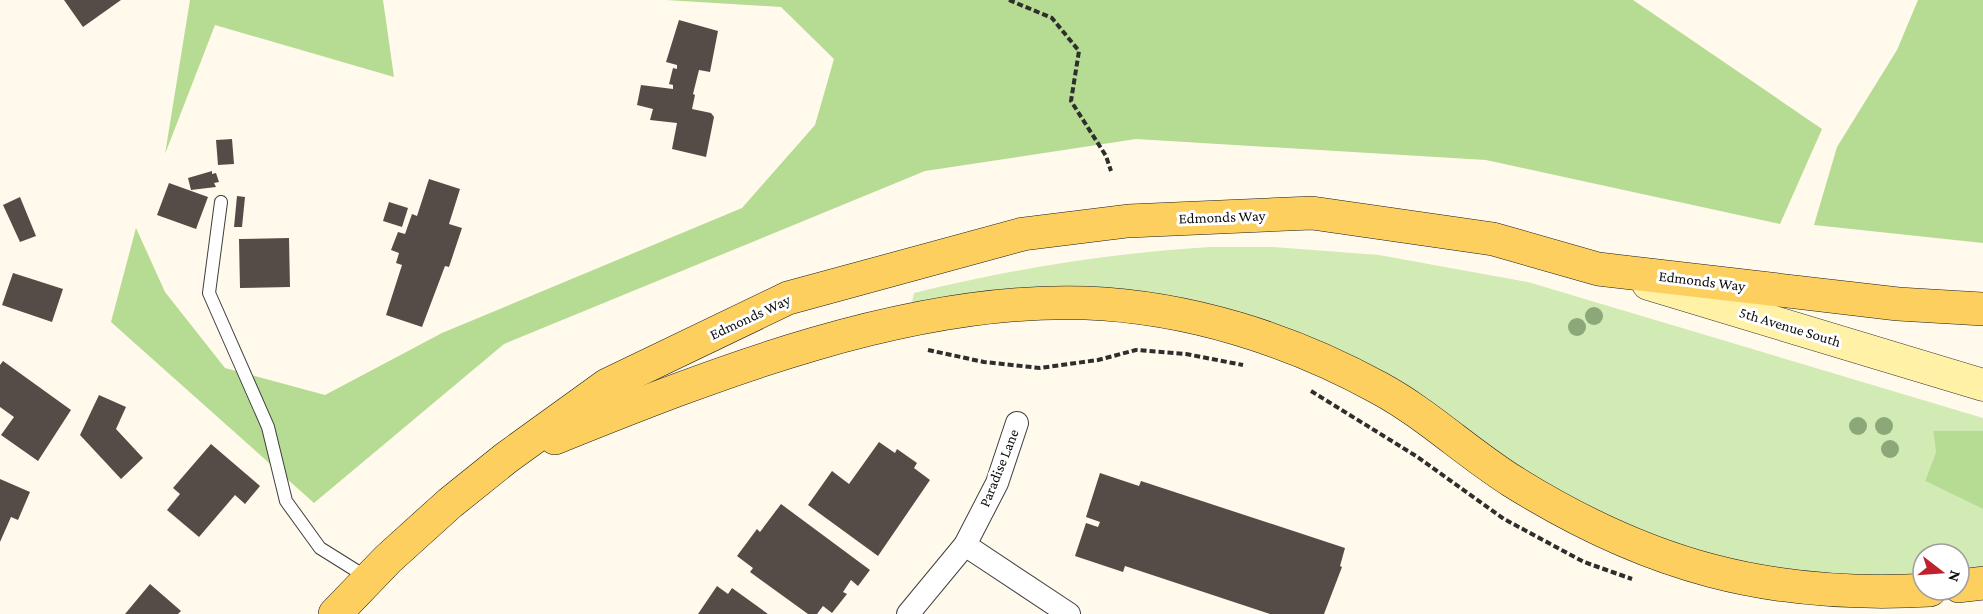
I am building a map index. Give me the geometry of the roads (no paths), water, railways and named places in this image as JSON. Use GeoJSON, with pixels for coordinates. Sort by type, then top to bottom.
{"type":"FeatureCollection","features":[{"type":"Feature","properties":{"kind":"main road","name":"Edmonds Way"},"geometry":{"type":"LineString","coordinates":[[335,614],[369,578],[450,503],[506,458],[607,385],[788,298],[1023,234],[1128,221],[1312,213],[1493,239],[1598,269],[1898,304],[1983,309]]}},
{"type":"Feature","properties":{"kind":"main road","name":"5th Avenue South"},"geometry":{"type":"LineString","coordinates":[[1598,269],[1983,385]]}},
{"type":"Feature","properties":{"kind":"main road","name":"Edmonds Way"},"geometry":{"type":"LineString","coordinates":[[506,458],[661,395],[805,348],[869,331],[995,307],[1047,303],[1109,305],[1171,312],[1226,325],[1341,368],[1403,403],[1511,481],[1613,538],[1669,560],[1730,576],[1788,587],[1845,593],[1911,591]]}},
{"type":"Feature","properties":{"kind":"street","name":"Paradise Lane"},"geometry":{"type":"LineString","coordinates":[[908,614],[964,545],[996,483],[1017,423]]}},
{"type":"Feature","properties":{"kind":"street"},"geometry":{"type":"LineString","coordinates":[[964,545],[1069,614]]}},
{"type":"Feature","properties":{"kind":"lane"},"geometry":{"type":"LineString","coordinates":[[221,202],[209,293],[268,427],[286,501],[320,548],[369,578]]}}]}
